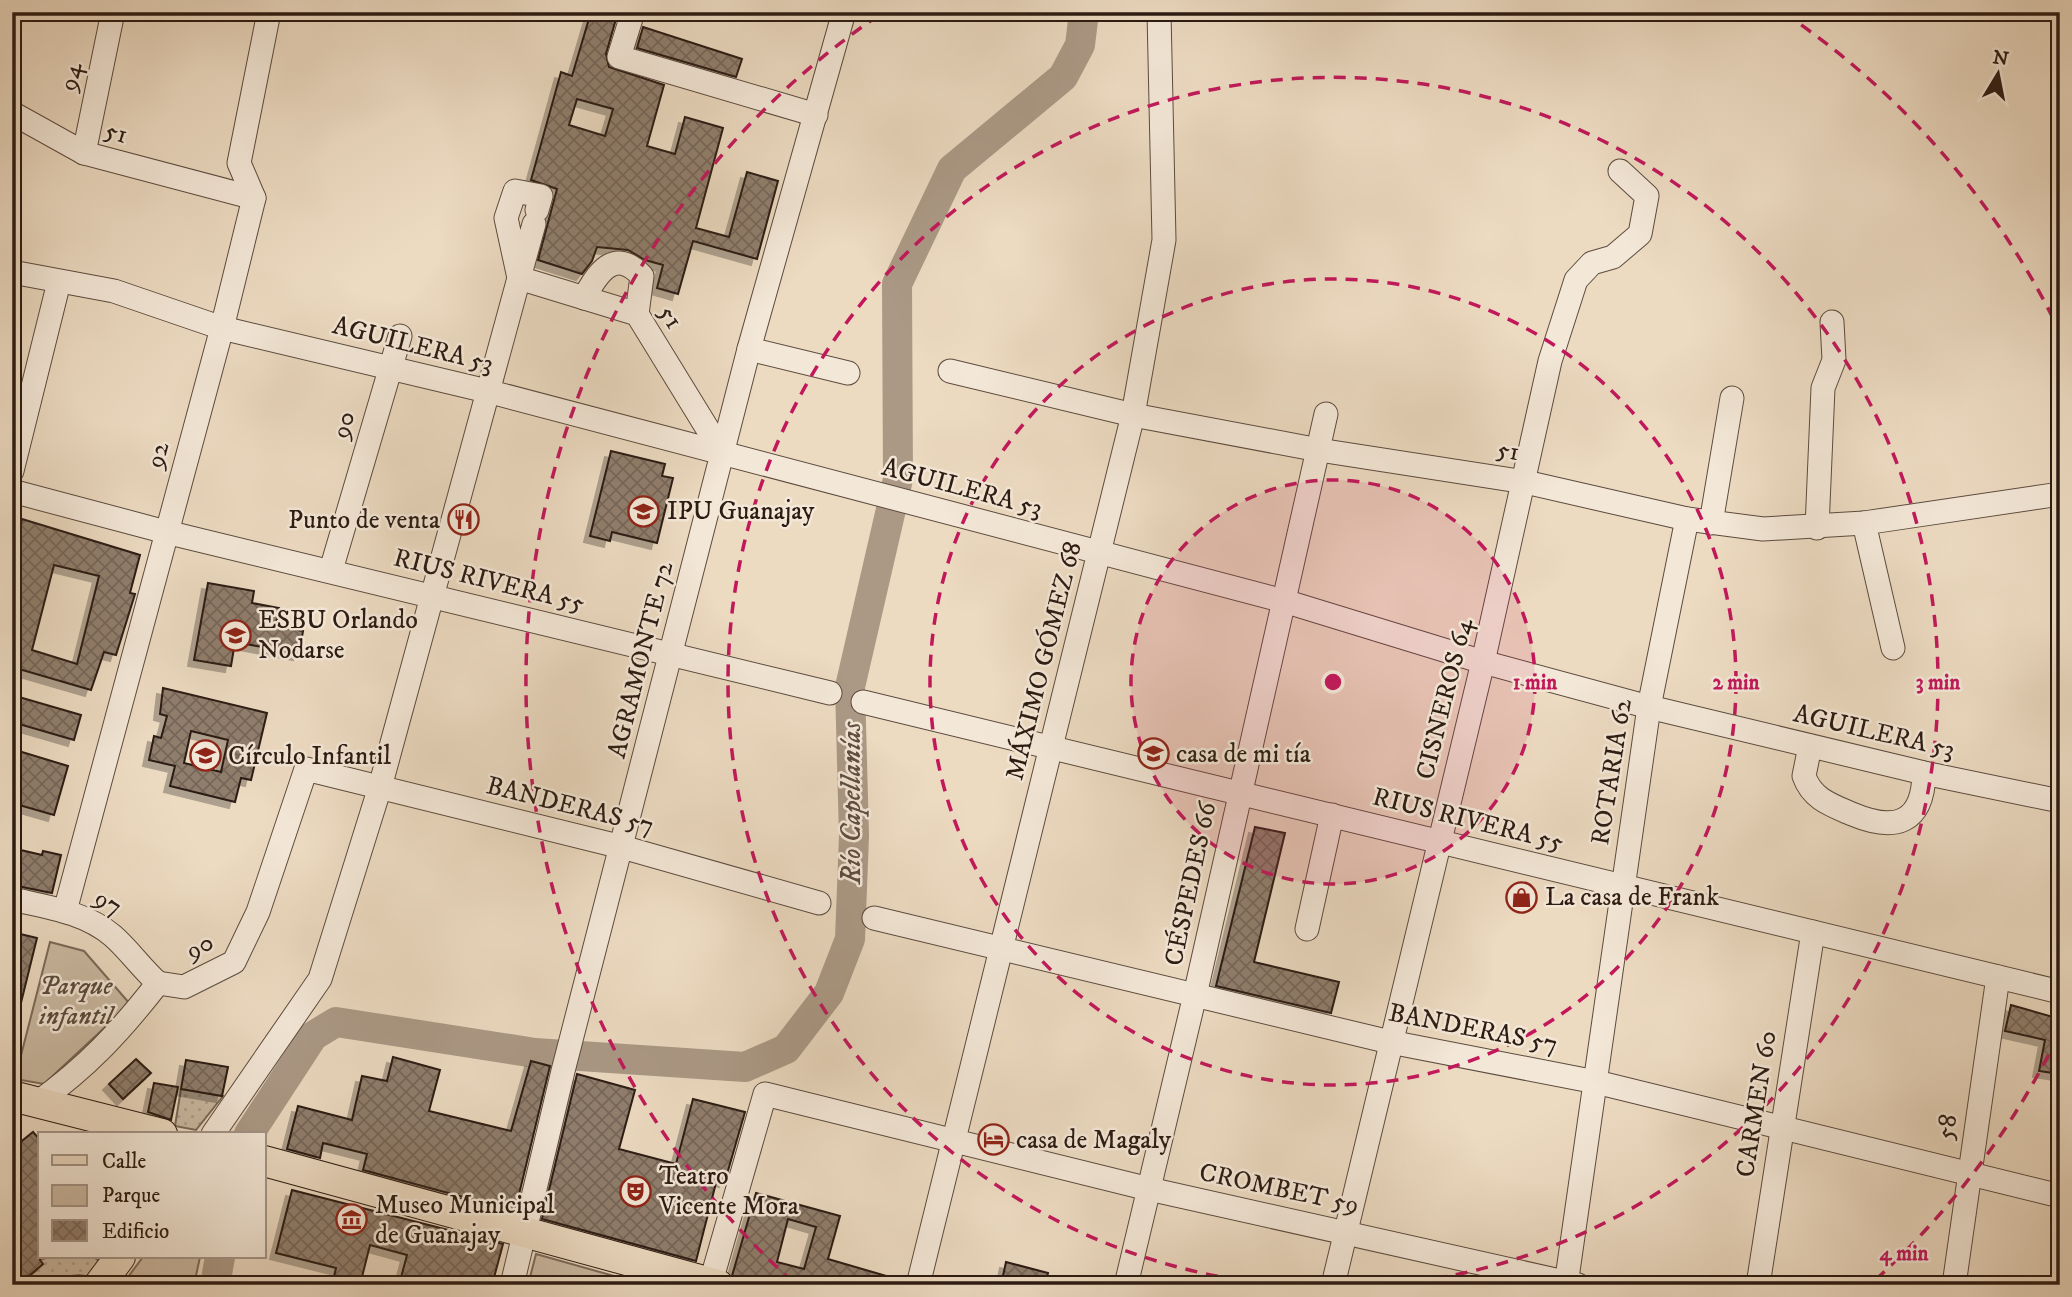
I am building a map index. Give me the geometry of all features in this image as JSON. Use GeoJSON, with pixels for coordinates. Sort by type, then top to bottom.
{"type":"FeatureCollection","features":[{"type":"Feature","properties":{"kind":"main road"},"geometry":{"type":"LineString","coordinates":[[25,1099],[154,1132]]}},
{"type":"Feature","properties":{"kind":"main road"},"geometry":{"type":"LineString","coordinates":[[268,1162],[525,1237],[713,1283]]}},
{"type":"Feature","properties":{"kind":"main road"},"geometry":{"type":"LineString","coordinates":[[99,1285],[119,1258]]}},
{"type":"Feature","properties":{"kind":"street","name":"94"},"geometry":{"type":"LineString","coordinates":[[84,153],[113,12]]}},
{"type":"Feature","properties":{"kind":"street"},"geometry":{"type":"LineString","coordinates":[[254,198],[239,163],[269,12]]}},
{"type":"Feature","properties":{"kind":"street"},"geometry":{"type":"LineString","coordinates":[[633,12],[619,57],[816,115]]}},
{"type":"Feature","properties":{"kind":"street","name":"AGRAMONTE 72"},"geometry":{"type":"LineString","coordinates":[[512,1285],[563,1071],[749,349],[844,12]]}},
{"type":"Feature","properties":{"kind":"street","name":"MÁXIMO GÓMEZ 68"},"geometry":{"type":"LineString","coordinates":[[918,1285],[1133,415],[1164,240],[1158,12]]}},
{"type":"Feature","properties":{"kind":"street","name":"51"},"geometry":{"type":"LineString","coordinates":[[12,113],[84,153],[254,198]]}},
{"type":"Feature","properties":{"kind":"street","name":"CISNEROS 64"},"geometry":{"type":"LineString","coordinates":[[1333,1285],[1483,662],[1550,361],[1576,279],[1592,263],[1613,257],[1640,234],[1647,196],[1620,171]]}},
{"type":"Feature","properties":{"kind":"street"},"geometry":{"type":"LineString","coordinates":[[214,1132],[320,979],[380,787],[536,217],[541,196],[515,191],[506,218],[519,278]]}},
{"type":"Feature","properties":{"kind":"street","name":"92"},"geometry":{"type":"LineString","coordinates":[[65,911],[222,328],[254,198]]}},
{"type":"Feature","properties":{"kind":"street"},"geometry":{"type":"LineString","coordinates":[[584,298],[603,267],[611,264],[634,267],[642,276],[637,314]]}},
{"type":"Feature","properties":{"kind":"street","name":"AGUILERA 53"},"geometry":{"type":"LineString","coordinates":[[12,272],[114,291],[222,328],[487,391],[1284,601],[1483,662],[1649,707],[1924,774],[2060,801]]}},
{"type":"Feature","properties":{"kind":"street","name":"51"},"geometry":{"type":"LineString","coordinates":[[519,278],[637,314],[723,454]]}},
{"type":"Feature","properties":{"kind":"street"},"geometry":{"type":"LineString","coordinates":[[12,471],[59,282]]}},
{"type":"Feature","properties":{"kind":"street"},"geometry":{"type":"LineString","coordinates":[[1817,528],[1823,388],[1834,360],[1832,322]]}},
{"type":"Feature","properties":{"kind":"street","name":"90"},"geometry":{"type":"LineString","coordinates":[[331,570],[400,336]]}},
{"type":"Feature","properties":{"kind":"street"},"geometry":{"type":"LineString","coordinates":[[749,349],[848,373]]}},
{"type":"Feature","properties":{"kind":"street","name":"51"},"geometry":{"type":"LineString","coordinates":[[950,371],[1133,415],[1319,450],[1525,482],[1687,519],[1763,529],[1817,528],[1864,523],[2060,494]]}},
{"type":"Feature","properties":{"kind":"street"},"geometry":{"type":"LineString","coordinates":[[1711,523],[1731,398]]}},
{"type":"Feature","properties":{"kind":"street","name":"CÉSPEDES 66"},"geometry":{"type":"LineString","coordinates":[[1126,1285],[1195,995],[1326,414]]}},
{"type":"Feature","properties":{"kind":"street","name":"RIUS RIVERA 55"},"geometry":{"type":"LineString","coordinates":[[12,491],[830,693]]}},
{"type":"Feature","properties":{"kind":"street","name":"ROTARIA 62"},"geometry":{"type":"LineString","coordinates":[[1570,1284],[1649,707],[1687,519]]}},
{"type":"Feature","properties":{"kind":"street"},"geometry":{"type":"LineString","coordinates":[[1864,523],[1893,648]]}},
{"type":"Feature","properties":{"kind":"street","name":"RIUS RIVERA 55"},"geometry":{"type":"LineString","coordinates":[[863,702],[2060,992]]}},
{"type":"Feature","properties":{"kind":"street"},"geometry":{"type":"LineString","coordinates":[[1810,746],[1804,776],[1817,798],[1884,825],[1898,823],[1912,814],[1922,802],[1924,774]]}},
{"type":"Feature","properties":{"kind":"street","name":"90"},"geometry":{"type":"LineString","coordinates":[[158,984],[184,987],[234,962],[258,912],[306,769]]}},
{"type":"Feature","properties":{"kind":"street","name":"BANDERAS 57"},"geometry":{"type":"LineString","coordinates":[[306,769],[622,847],[819,903]]}},
{"type":"Feature","properties":{"kind":"street"},"geometry":{"type":"LineString","coordinates":[[1307,929],[1332,816]]}},
{"type":"Feature","properties":{"kind":"street","name":"97"},"geometry":{"type":"LineString","coordinates":[[12,899],[65,911],[113,936],[158,984]]}},
{"type":"Feature","properties":{"kind":"street","name":"BANDERAS 57"},"geometry":{"type":"LineString","coordinates":[[874,918],[1390,1042],[1596,1082],[2060,1196]]}},
{"type":"Feature","properties":{"kind":"street","name":"CARMEN 60"},"geometry":{"type":"LineString","coordinates":[[1758,1285],[1813,932]]}},
{"type":"Feature","properties":{"kind":"street","name":"58"},"geometry":{"type":"LineString","coordinates":[[1954,1285],[1998,977]]}},
{"type":"Feature","properties":{"kind":"street"},"geometry":{"type":"LineString","coordinates":[[25,1099],[73,1077],[116,1038],[158,984]]}},
{"type":"Feature","properties":{"kind":"street","name":"CROMBET 59"},"geometry":{"type":"LineString","coordinates":[[713,1283],[765,1094],[1149,1189],[1570,1284]]}},
{"type":"Feature","properties":{"kind":"green space","name":"Parque infantil"},"geometry":{"type":"Polygon","coordinates":[[[50,942],[84,951],[130,1004],[44,1084],[15,1079],[50,942]]]}},
{"type":"Feature","properties":{"kind":"green space"},"geometry":{"type":"Polygon","coordinates":[[[181,1089],[223,1096],[196,1130],[175,1126],[181,1089]]]}},
{"type":"Feature","properties":{"kind":"green space"},"geometry":{"type":"Polygon","coordinates":[[[536,1254],[646,1285],[528,1285],[536,1254]]]}},
{"type":"Feature","properties":{"kind":"green space"},"geometry":{"type":"Polygon","coordinates":[[[95,1258],[102,1264],[92,1277],[79,1275],[56,1278],[44,1285],[19,1285],[43,1264],[40,1260],[95,1258]]]}},
{"type":"Feature","properties":{"kind":"green space"},"geometry":{"type":"Polygon","coordinates":[[[142,1258],[200,1258],[194,1285],[122,1285],[142,1258]]]}},
{"type":"Feature","properties":{"kind":"building"},"geometry":{"type":"Polygon","coordinates":[[[591,12],[618,12],[606,54],[609,67],[664,85],[647,146],[675,154],[685,117],[723,128],[696,228],[729,237],[747,172],[778,181],[757,259],[693,241],[678,294],[657,288],[663,265],[645,260],[628,250],[597,247],[592,261],[582,274],[538,260],[557,189],[531,180],[561,72],[572,76],[591,12]],[[577,99],[569,125],[605,136],[613,109],[577,99]]]}},
{"type":"Feature","properties":{"kind":"building"},"geometry":{"type":"Polygon","coordinates":[[[643,27],[742,59],[736,77],[637,48],[643,27]]]}},
{"type":"Feature","properties":{"kind":"building"},"geometry":{"type":"Polygon","coordinates":[[[611,451],[665,464],[662,476],[673,478],[657,543],[612,532],[610,541],[590,536],[611,451]]]}},
{"type":"Feature","properties":{"kind":"building"},"geometry":{"type":"Polygon","coordinates":[[[22,519],[140,555],[130,593],[135,594],[116,655],[104,652],[91,690],[12,667],[12,561],[22,519]],[[54,565],[32,650],[77,664],[99,576],[54,565]]]}},
{"type":"Feature","properties":{"kind":"building"},"geometry":{"type":"Polygon","coordinates":[[[208,583],[254,591],[252,603],[279,608],[276,626],[303,631],[299,654],[235,642],[231,666],[194,660],[208,583]]]}},
{"type":"Feature","properties":{"kind":"building"},"geometry":{"type":"Polygon","coordinates":[[[163,688],[267,713],[251,780],[241,778],[235,802],[170,786],[175,766],[149,760],[154,736],[161,738],[167,716],[160,714],[163,688]],[[191,731],[184,763],[221,772],[228,740],[191,731]]]}},
{"type":"Feature","properties":{"kind":"building"},"geometry":{"type":"Polygon","coordinates":[[[12,695],[81,715],[74,740],[12,722],[12,695]]]}},
{"type":"Feature","properties":{"kind":"building"},"geometry":{"type":"Polygon","coordinates":[[[12,749],[68,766],[54,815],[12,803],[12,749]]]}},
{"type":"Feature","properties":{"kind":"building"},"geometry":{"type":"Polygon","coordinates":[[[1255,827],[1285,833],[1254,962],[1339,982],[1331,1013],[1216,986],[1255,827]]]}},
{"type":"Feature","properties":{"kind":"building"},"geometry":{"type":"Polygon","coordinates":[[[12,848],[42,855],[43,851],[61,855],[52,893],[12,885],[12,848]]]}},
{"type":"Feature","properties":{"kind":"building"},"geometry":{"type":"Polygon","coordinates":[[[12,932],[37,938],[17,1019],[12,1018],[12,932]]]}},
{"type":"Feature","properties":{"kind":"building"},"geometry":{"type":"Polygon","coordinates":[[[2011,1005],[2060,1019],[2060,1074],[2039,1071],[2045,1040],[2005,1031],[2011,1005]]]}},
{"type":"Feature","properties":{"kind":"building"},"geometry":{"type":"Polygon","coordinates":[[[393,1057],[440,1070],[429,1111],[511,1131],[531,1061],[550,1066],[515,1211],[363,1170],[367,1154],[323,1143],[320,1158],[287,1149],[298,1106],[352,1120],[362,1076],[387,1081],[393,1057]]]}},
{"type":"Feature","properties":{"kind":"building"},"geometry":{"type":"Polygon","coordinates":[[[136,1059],[151,1073],[123,1099],[109,1084],[136,1059]]]}},
{"type":"Feature","properties":{"kind":"building"},"geometry":{"type":"Polygon","coordinates":[[[186,1060],[228,1067],[222,1096],[181,1089],[186,1060]]]}},
{"type":"Feature","properties":{"kind":"building"},"geometry":{"type":"Polygon","coordinates":[[[577,1074],[635,1090],[619,1149],[676,1164],[693,1099],[745,1112],[725,1181],[717,1179],[696,1261],[542,1219],[577,1074]]]}},
{"type":"Feature","properties":{"kind":"building"},"geometry":{"type":"Polygon","coordinates":[[[154,1083],[178,1087],[171,1120],[148,1112],[154,1083]]]}},
{"type":"Feature","properties":{"kind":"building"},"geometry":{"type":"Polygon","coordinates":[[[33,1132],[38,1138],[38,1258],[43,1264],[18,1285],[12,1278],[12,1149],[33,1132]]]}},
{"type":"Feature","properties":{"kind":"building"},"geometry":{"type":"Polygon","coordinates":[[[292,1190],[503,1244],[492,1285],[399,1285],[407,1255],[370,1245],[360,1285],[332,1285],[336,1268],[276,1253],[292,1190]]]}},
{"type":"Feature","properties":{"kind":"building"},"geometry":{"type":"Polygon","coordinates":[[[756,1193],[840,1216],[828,1259],[900,1280],[899,1285],[745,1285],[735,1282],[732,1276],[756,1193]],[[788,1219],[777,1262],[804,1269],[816,1227],[788,1219]]]}},
{"type":"Feature","properties":{"kind":"building"},"geometry":{"type":"Polygon","coordinates":[[[1006,1262],[1048,1273],[1045,1285],[1001,1285],[1006,1262]]]}},
{"type":"Feature","properties":{"kind":"waterway","name":"Río Capellanías"},"geometry":{"type":"LineString","coordinates":[[250,1132],[313,1036],[336,1022],[535,1053],[745,1067],[786,1049],[829,993],[850,939],[854,836],[850,687],[898,479],[897,284],[952,169],[1063,77],[1080,45],[1084,12]]}},
{"type":"Feature","properties":{"kind":"waterway","name":"Río Capellanías"},"geometry":{"type":"LineString","coordinates":[[215,1285],[220,1258]]}},
{"type":"Feature","properties":{"kind":"place","name":"IPU Guanajay"},"geometry":{"type":"Point","coordinates":[644,511]}},
{"type":"Feature","properties":{"kind":"place","name":"Punto de venta"},"geometry":{"type":"Point","coordinates":[463,520]}},
{"type":"Feature","properties":{"kind":"place","name":"ESBU Orlando Nodarse"},"geometry":{"type":"Point","coordinates":[235,635]}},
{"type":"Feature","properties":{"kind":"place","name":"casa de mi tía"},"geometry":{"type":"Point","coordinates":[1153,754]}},
{"type":"Feature","properties":{"kind":"place","name":"Círculo Infantil"},"geometry":{"type":"Point","coordinates":[205,756]}},
{"type":"Feature","properties":{"kind":"place","name":"La casa de Frank"},"geometry":{"type":"Point","coordinates":[1522,897]}},
{"type":"Feature","properties":{"kind":"place","name":"casa de Magaly"},"geometry":{"type":"Point","coordinates":[993,1140]}},
{"type":"Feature","properties":{"kind":"place","name":"Teatro Vicente Mora"},"geometry":{"type":"Point","coordinates":[636,1191]}},
{"type":"Feature","properties":{"kind":"place","name":"Museo Municipal de Guanajay"},"geometry":{"type":"Point","coordinates":[352,1220]}}]}
